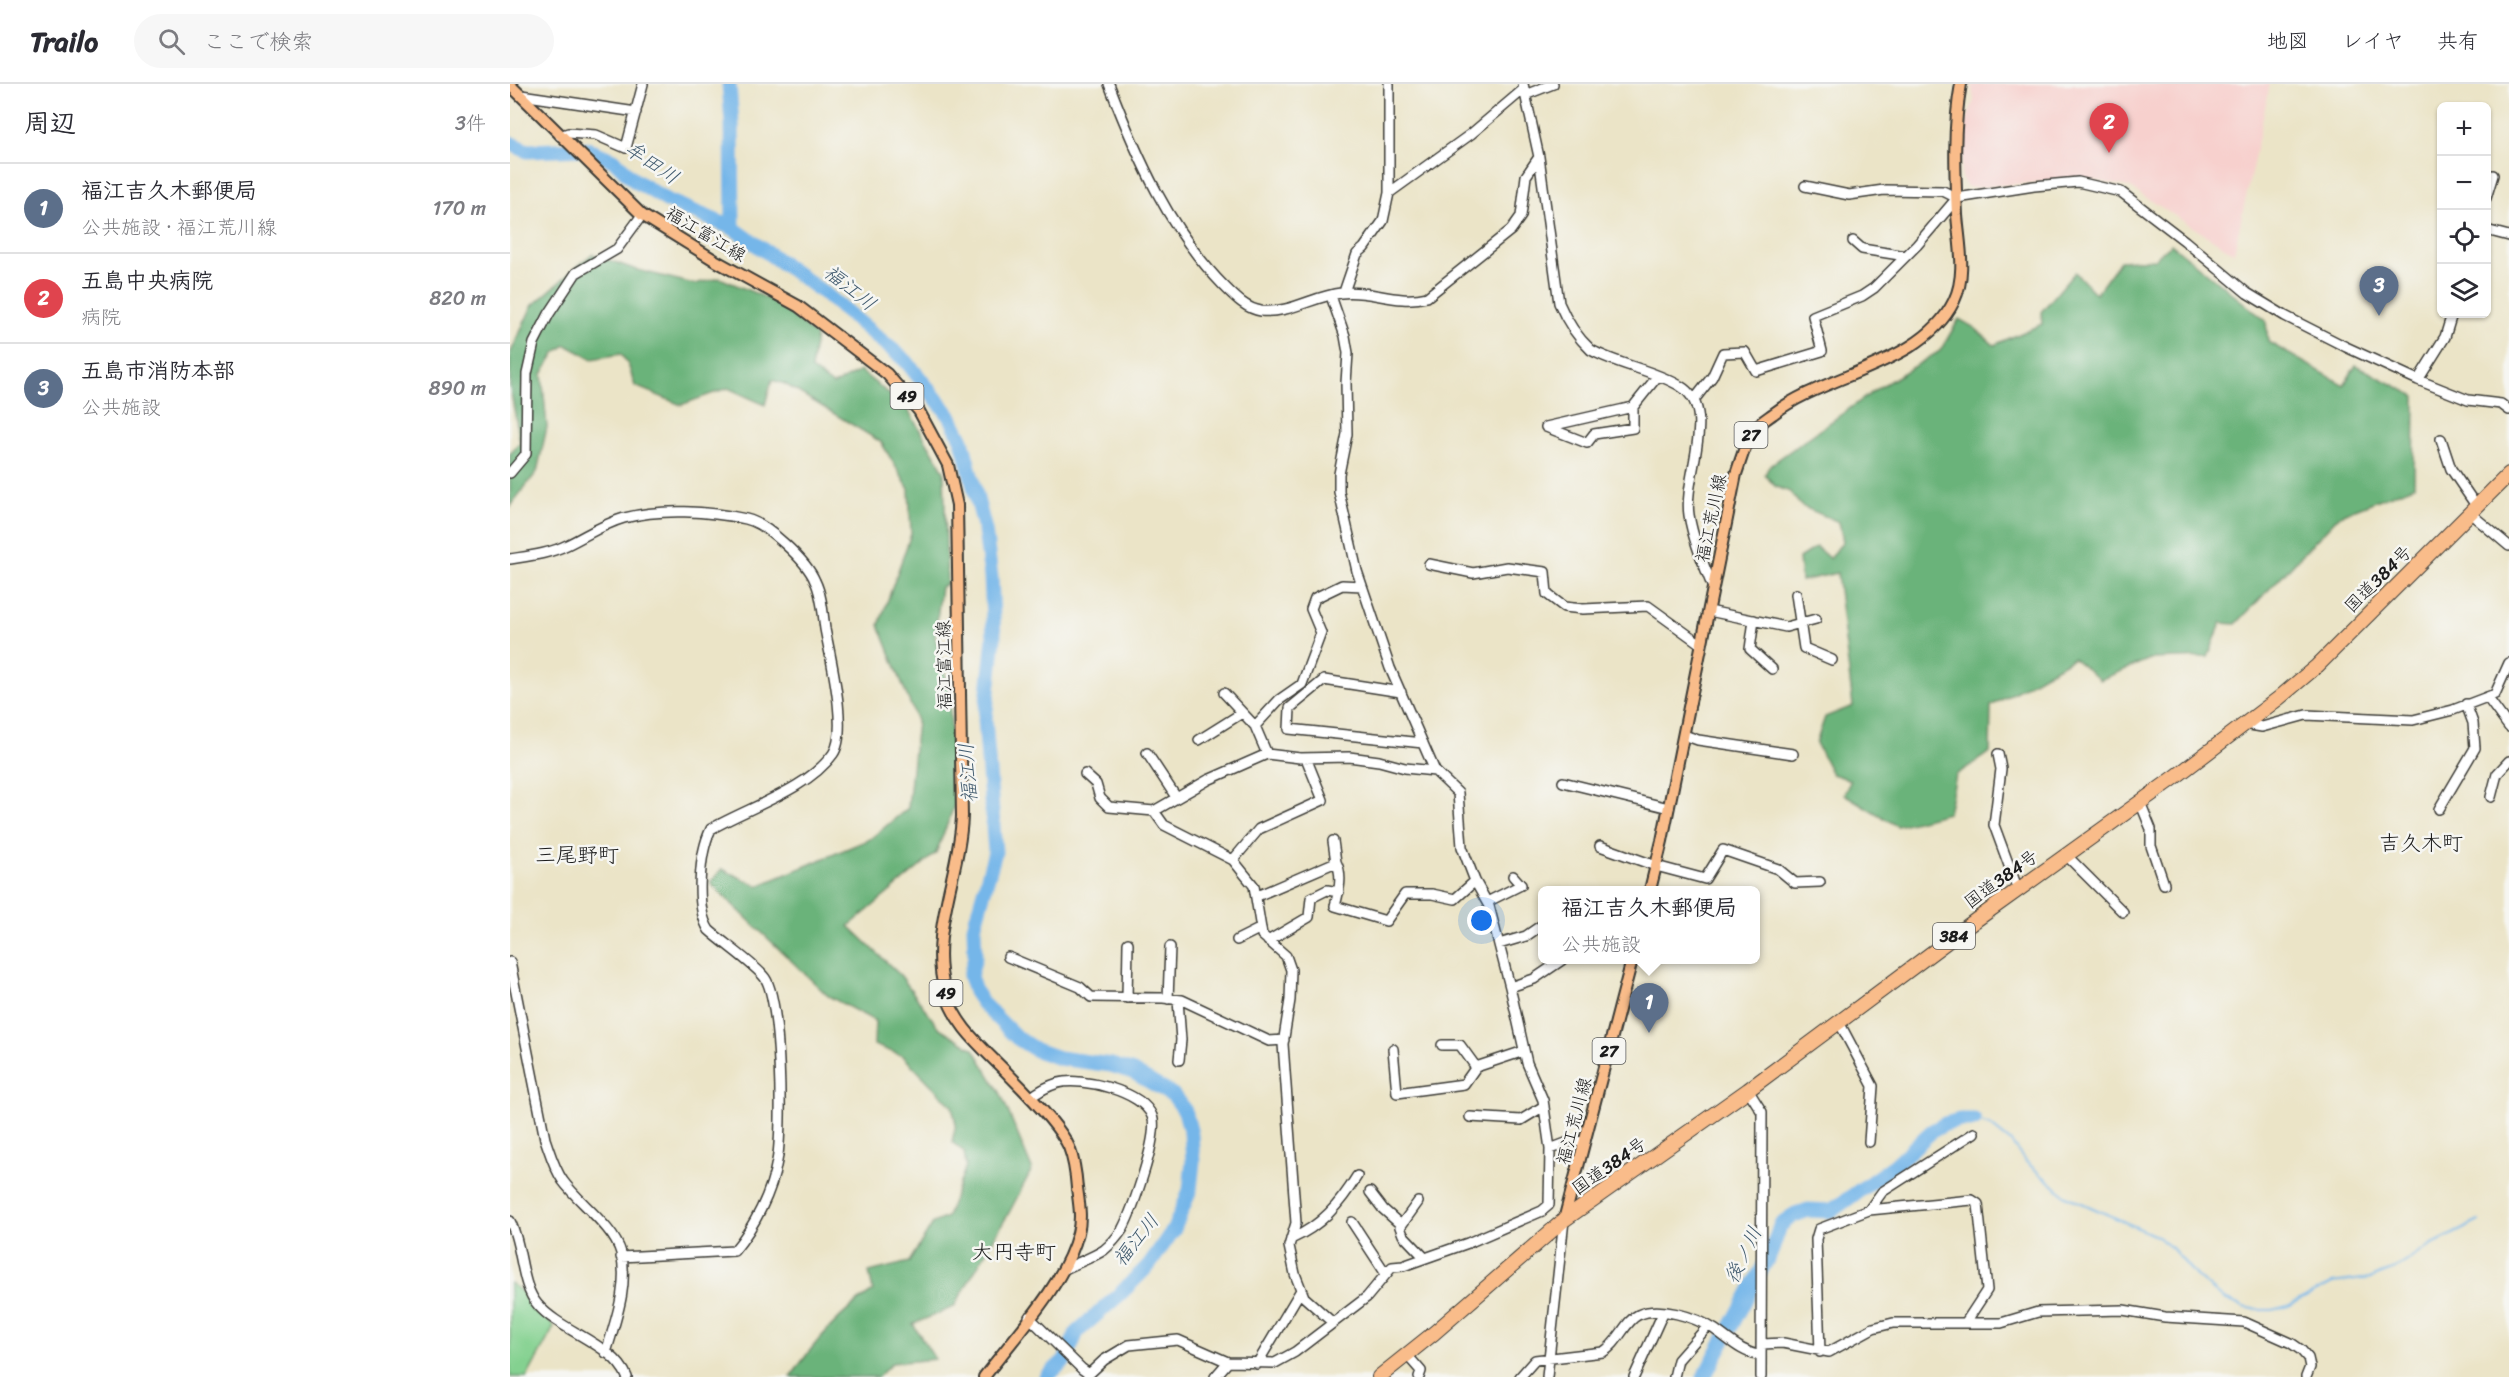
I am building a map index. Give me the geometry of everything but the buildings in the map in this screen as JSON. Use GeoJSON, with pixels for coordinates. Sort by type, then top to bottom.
{"type":"FeatureCollection","features":[{"type":"Feature","properties":{"kind":"highway","name":"国道384号"},"geometry":{"type":"LineString","coordinates":[[1379,1377],[1564,1220],[1748,1090],[2140,802],[2317,666],[2509,474]]}},
{"type":"Feature","properties":{"kind":"main road","name":"福江荒川線"},"geometry":{"type":"LineString","coordinates":[[1651,886],[1736,474],[1753,430],[1783,406],[1814,388],[1902,351],[1924,337],[1954,300],[1960,280],[1961,253],[1957,198],[1956,109],[1961,84]]}},
{"type":"Feature","properties":{"kind":"main road","name":"福江富江線"},"geometry":{"type":"LineString","coordinates":[[510,85],[642,215],[709,257],[788,299],[887,374],[919,411],[948,465],[955,489],[958,521],[962,816],[960,846],[945,917],[940,962],[944,989],[956,1017],[974,1040],[1030,1098],[1064,1138],[1069,1147],[1076,1173],[1080,1209],[1078,1232],[1063,1270],[1053,1287],[984,1377]]}},
{"type":"Feature","properties":{"kind":"main road","name":"福江荒川線"},"geometry":{"type":"LineString","coordinates":[[1564,1220],[1631,964]]}},
{"type":"Feature","properties":{"kind":"street"},"geometry":{"type":"LineString","coordinates":[[563,138],[568,133],[596,135],[626,148],[643,84]]}},
{"type":"Feature","properties":{"kind":"street"},"geometry":{"type":"LineString","coordinates":[[1109,84],[1148,178],[1199,260],[1233,295],[1250,308],[1259,311],[1271,311],[1344,292],[1394,300],[1415,300],[1427,297],[1511,230],[1521,216],[1526,176],[1539,157]]}},
{"type":"Feature","properties":{"kind":"street"},"geometry":{"type":"LineString","coordinates":[[1344,292],[1357,254],[1383,221],[1389,193],[1389,84]]}},
{"type":"Feature","properties":{"kind":"street"},"geometry":{"type":"LineString","coordinates":[[1389,193],[1471,134],[1524,89],[1553,84]]}},
{"type":"Feature","properties":{"kind":"street"},"geometry":{"type":"LineString","coordinates":[[1524,89],[1539,157],[1559,303],[1567,321],[1580,340],[1591,350],[1680,385],[1694,400],[1699,412],[1699,435],[1689,484],[1689,514],[1713,588]]}},
{"type":"Feature","properties":{"kind":"street"},"geometry":{"type":"LineString","coordinates":[[521,96],[636,112]]}},
{"type":"Feature","properties":{"kind":"street"},"geometry":{"type":"LineString","coordinates":[[2491,183],[2493,176]]}},
{"type":"Feature","properties":{"kind":"street"},"geometry":{"type":"LineString","coordinates":[[1805,186],[1849,195],[1884,190],[1943,190],[1957,198],[2076,182],[2121,192],[2247,293],[2346,347],[2418,380],[2468,400],[2501,404],[2509,410]]}},
{"type":"Feature","properties":{"kind":"street"},"geometry":{"type":"LineString","coordinates":[[1694,400],[1712,377],[1723,353],[1745,352],[1756,371],[1822,351],[1814,316],[1862,296],[1874,288],[1906,256],[1957,198]]}},
{"type":"Feature","properties":{"kind":"street"},"geometry":{"type":"LineString","coordinates":[[510,473],[526,454],[527,374],[534,343],[549,314],[576,273],[617,249],[642,215]]}},
{"type":"Feature","properties":{"kind":"street"},"geometry":{"type":"LineString","coordinates":[[2491,231],[2509,236]]}},
{"type":"Feature","properties":{"kind":"street"},"geometry":{"type":"LineString","coordinates":[[1853,241],[1862,249],[1906,256]]}},
{"type":"Feature","properties":{"kind":"street"},"geometry":{"type":"LineString","coordinates":[[1029,1317],[1086,1373],[1129,1345],[1178,1340],[1228,1362],[1275,1363],[1295,1352],[1367,1297],[1392,1267],[1468,1243],[1542,1211],[1549,1205],[1550,1149],[1544,1106],[1527,1063],[1510,987],[1486,902],[1462,847],[1458,792],[1435,771],[1401,692],[1362,586],[1348,537],[1340,492],[1339,464],[1347,434],[1348,353],[1341,321],[1331,296]]}},
{"type":"Feature","properties":{"kind":"street"},"geometry":{"type":"LineString","coordinates":[[2418,380],[2445,337],[2451,318]]}},
{"type":"Feature","properties":{"kind":"street"},"geometry":{"type":"LineString","coordinates":[[1633,407],[1546,427],[1587,443],[1594,434],[1633,428],[1633,407],[1657,377]]}},
{"type":"Feature","properties":{"kind":"street"},"geometry":{"type":"LineString","coordinates":[[2441,439],[2451,469],[2474,510],[2509,546]]}},
{"type":"Feature","properties":{"kind":"street"},"geometry":{"type":"LineString","coordinates":[[510,560],[546,553],[566,546],[604,525],[626,518],[650,514],[685,513],[748,519],[763,525],[781,540],[816,580],[836,685],[839,737],[835,752],[817,772],[711,829],[702,856],[701,913],[705,924],[709,930],[765,977],[771,991],[777,1033],[780,1143],[768,1191],[747,1235],[734,1251],[621,1257]]}},
{"type":"Feature","properties":{"kind":"street"},"geometry":{"type":"LineString","coordinates":[[1429,564],[1473,573],[1507,567],[1545,572],[1547,594],[1564,607],[1582,609],[1648,606],[1702,645]]}},
{"type":"Feature","properties":{"kind":"street"},"geometry":{"type":"LineString","coordinates":[[1255,726],[1279,700],[1302,684],[1307,676],[1321,633],[1311,609],[1315,598],[1342,585],[1362,586]]}},
{"type":"Feature","properties":{"kind":"street"},"geometry":{"type":"LineString","coordinates":[[1796,594],[1804,648],[1832,660]]}},
{"type":"Feature","properties":{"kind":"street"},"geometry":{"type":"LineString","coordinates":[[1709,611],[1786,627],[1816,619]]}},
{"type":"Feature","properties":{"kind":"street"},"geometry":{"type":"LineString","coordinates":[[1754,620],[1750,649],[1772,669]]}},
{"type":"Feature","properties":{"kind":"street"},"geometry":{"type":"LineString","coordinates":[[2244,724],[2262,727],[2306,715],[2413,720],[2495,694],[2509,663]]}},
{"type":"Feature","properties":{"kind":"street"},"geometry":{"type":"LineString","coordinates":[[1401,692],[1324,680],[1290,708],[1288,729],[1423,743]]}},
{"type":"Feature","properties":{"kind":"street"},"geometry":{"type":"LineString","coordinates":[[1224,693],[1255,726],[1267,754]]}},
{"type":"Feature","properties":{"kind":"street"},"geometry":{"type":"LineString","coordinates":[[2487,697],[2509,727]]}},
{"type":"Feature","properties":{"kind":"street"},"geometry":{"type":"LineString","coordinates":[[2439,809],[2475,748],[2473,723],[2466,705]]}},
{"type":"Feature","properties":{"kind":"street"},"geometry":{"type":"LineString","coordinates":[[1199,740],[1242,713]]}},
{"type":"Feature","properties":{"kind":"street"},"geometry":{"type":"LineString","coordinates":[[1684,735],[1698,740],[1793,754]]}},
{"type":"Feature","properties":{"kind":"street"},"geometry":{"type":"LineString","coordinates":[[1147,753],[1176,797]]}},
{"type":"Feature","properties":{"kind":"street"},"geometry":{"type":"LineString","coordinates":[[1085,774],[1096,784],[1100,798],[1109,807],[1154,811],[1176,797],[1267,754],[1306,758],[1349,757],[1379,761],[1405,768],[1435,771]]}},
{"type":"Feature","properties":{"kind":"street"},"geometry":{"type":"LineString","coordinates":[[1998,754],[2001,769],[1994,825],[2018,890]]}},
{"type":"Feature","properties":{"kind":"street"},"geometry":{"type":"LineString","coordinates":[[1233,860],[1259,829],[1323,800],[1306,758]]}},
{"type":"Feature","properties":{"kind":"street"},"geometry":{"type":"LineString","coordinates":[[2491,796],[2498,774],[2509,760]]}},
{"type":"Feature","properties":{"kind":"street"},"geometry":{"type":"LineString","coordinates":[[1563,782],[1669,808]]}},
{"type":"Feature","properties":{"kind":"street"},"geometry":{"type":"LineString","coordinates":[[2140,802],[2151,829],[2151,846],[2164,884]]}},
{"type":"Feature","properties":{"kind":"street"},"geometry":{"type":"LineString","coordinates":[[1154,811],[1164,825],[1233,860],[1254,886],[1262,935],[1286,956],[1291,970],[1290,1000],[1284,1040],[1296,1223],[1289,1246],[1295,1275],[1304,1297],[1332,1322]]}},
{"type":"Feature","properties":{"kind":"street"},"geometry":{"type":"LineString","coordinates":[[1333,841],[1339,868],[1339,892],[1335,906],[1386,921],[1405,894],[1432,894],[1455,899],[1475,881]]}},
{"type":"Feature","properties":{"kind":"street"},"geometry":{"type":"LineString","coordinates":[[1600,846],[1656,866],[1705,879],[1723,850],[1778,869],[1795,883],[1820,882]]}},
{"type":"Feature","properties":{"kind":"street"},"geometry":{"type":"LineString","coordinates":[[2066,855],[2123,912]]}},
{"type":"Feature","properties":{"kind":"street"},"geometry":{"type":"LineString","coordinates":[[1257,896],[1336,862]]}},
{"type":"Feature","properties":{"kind":"street"},"geometry":{"type":"LineString","coordinates":[[1486,902],[1521,885],[1514,876]]}},
{"type":"Feature","properties":{"kind":"street"},"geometry":{"type":"LineString","coordinates":[[1268,941],[1309,917],[1311,898],[1327,890],[1339,892]]}},
{"type":"Feature","properties":{"kind":"street"},"geometry":{"type":"LineString","coordinates":[[1237,940],[1261,928]]}},
{"type":"Feature","properties":{"kind":"street"},"geometry":{"type":"LineString","coordinates":[[1499,944],[1526,936],[1538,928]]}},
{"type":"Feature","properties":{"kind":"street"},"geometry":{"type":"LineString","coordinates":[[1127,998],[1128,943]]}},
{"type":"Feature","properties":{"kind":"street"},"geometry":{"type":"LineString","coordinates":[[1170,947],[1173,999],[1181,1040],[1179,1060]]}},
{"type":"Feature","properties":{"kind":"street"},"geometry":{"type":"LineString","coordinates":[[1008,957],[1080,987],[1091,997],[1173,999],[1269,1041],[1284,1040]]}},
{"type":"Feature","properties":{"kind":"street"},"geometry":{"type":"LineString","coordinates":[[510,962],[545,1139],[553,1162],[568,1188],[615,1240],[621,1257],[623,1274],[621,1299],[606,1353]]}},
{"type":"Feature","properties":{"kind":"street"},"geometry":{"type":"LineString","coordinates":[[1510,987],[1534,979],[1556,964]]}},
{"type":"Feature","properties":{"kind":"street"},"geometry":{"type":"LineString","coordinates":[[1839,1022],[1874,1086],[1869,1142]]}},
{"type":"Feature","properties":{"kind":"street"},"geometry":{"type":"LineString","coordinates":[[1442,1045],[1460,1045],[1476,1067]]}},
{"type":"Feature","properties":{"kind":"street"},"geometry":{"type":"LineString","coordinates":[[1392,1049],[1397,1093],[1464,1084],[1476,1067],[1524,1051]]}},
{"type":"Feature","properties":{"kind":"street"},"geometry":{"type":"LineString","coordinates":[[1030,1098],[1040,1090],[1060,1083],[1091,1082],[1130,1096],[1152,1114],[1154,1125],[1144,1173],[1120,1232],[1104,1250],[1063,1270]]}},
{"type":"Feature","properties":{"kind":"street"},"geometry":{"type":"LineString","coordinates":[[1748,1090],[1762,1112],[1761,1377]]}},
{"type":"Feature","properties":{"kind":"street"},"geometry":{"type":"LineString","coordinates":[[1470,1117],[1521,1120],[1544,1106]]}},
{"type":"Feature","properties":{"kind":"street"},"geometry":{"type":"LineString","coordinates":[[1869,1210],[1882,1192],[1974,1132]]}},
{"type":"Feature","properties":{"kind":"street"},"geometry":{"type":"LineString","coordinates":[[1550,1149],[1571,1141],[1585,1142]]}},
{"type":"Feature","properties":{"kind":"street"},"geometry":{"type":"LineString","coordinates":[[1291,1239],[1310,1231],[1329,1215],[1357,1176]]}},
{"type":"Feature","properties":{"kind":"street"},"geometry":{"type":"LineString","coordinates":[[1370,1192],[1383,1209],[1401,1225]]}},
{"type":"Feature","properties":{"kind":"street"},"geometry":{"type":"LineString","coordinates":[[1821,1352],[1816,1239],[1819,1229],[1869,1210],[1972,1200],[1978,1204],[1987,1290],[1966,1322]]}},
{"type":"Feature","properties":{"kind":"street"},"geometry":{"type":"LineString","coordinates":[[1418,1202],[1400,1227],[1403,1235],[1425,1258]]}},
{"type":"Feature","properties":{"kind":"street"},"geometry":{"type":"LineString","coordinates":[[1547,1377],[1564,1220]]}},
{"type":"Feature","properties":{"kind":"street"},"geometry":{"type":"LineString","coordinates":[[510,1221],[520,1248],[526,1279],[538,1306],[566,1328],[606,1353],[619,1364],[627,1377]]}},
{"type":"Feature","properties":{"kind":"street"},"geometry":{"type":"LineString","coordinates":[[1352,1222],[1386,1274]]}},
{"type":"Feature","properties":{"kind":"street"},"geometry":{"type":"LineString","coordinates":[[1257,1364],[1301,1290]]}},
{"type":"Feature","properties":{"kind":"street"},"geometry":{"type":"LineString","coordinates":[[1762,1344],[1783,1343],[1829,1352],[1873,1328],[1893,1323],[2001,1323],[2038,1312],[2123,1310],[2165,1317],[2244,1322],[2291,1343],[2301,1350],[2308,1358],[2310,1367],[2306,1377]]}},
{"type":"Feature","properties":{"kind":"street"},"geometry":{"type":"LineString","coordinates":[[1520,1377],[1535,1360],[1548,1356],[1603,1352],[1610,1348],[1636,1316],[1654,1311],[1694,1319],[1708,1326],[1746,1353],[1761,1356]]}},
{"type":"Feature","properties":{"kind":"street"},"geometry":{"type":"LineString","coordinates":[[1634,1377],[1663,1312]]}},
{"type":"Feature","properties":{"kind":"street"},"geometry":{"type":"LineString","coordinates":[[1674,1377],[1678,1360],[1708,1326]]}},
{"type":"Feature","properties":{"kind":"street"},"geometry":{"type":"LineString","coordinates":[[1407,1355],[1421,1371],[1419,1377]]}},
{"type":"Feature","properties":{"kind":"street"},"geometry":{"type":"LineString","coordinates":[[1215,1377],[1228,1362]]}},
{"type":"Feature","properties":{"kind":"shaded area"},"geometry":{"type":"Polygon","coordinates":[[[1971,84],[2270,84],[2234,253],[2129,187],[2083,178],[1972,188],[1966,186],[1961,178],[1964,128],[1974,100],[1971,84]]]}},
{"type":"Feature","properties":{"kind":"green space"},"geometry":{"type":"Polygon","coordinates":[[[2171,244],[2266,321],[2268,342],[2344,385],[2356,365],[2415,396],[2414,486],[2340,515],[2236,624],[2221,623],[2208,657],[2150,659],[2100,680],[2073,658],[1991,706],[1990,752],[1956,775],[1948,813],[1897,826],[1844,794],[1851,780],[1832,774],[1816,743],[1825,717],[1853,706],[1837,573],[1801,581],[1799,558],[1816,547],[1830,559],[1843,541],[1839,522],[1801,506],[1790,492],[1775,486],[1765,475],[1769,466],[1880,387],[1940,351],[1959,319],[1975,328],[1994,345],[2042,324],[2041,312],[2075,272],[2096,294],[2120,261],[2155,259],[2171,244]]]}},
{"type":"Feature","properties":{"kind":"green space"},"geometry":{"type":"Polygon","coordinates":[[[592,254],[634,269],[694,284],[720,278],[776,302],[816,336],[811,369],[833,385],[860,371],[907,408],[944,471],[947,584],[941,587],[935,636],[949,688],[955,804],[936,853],[849,926],[901,976],[938,1027],[974,1049],[1001,1094],[1032,1169],[954,1307],[913,1324],[935,1359],[892,1363],[878,1377],[791,1377],[828,1330],[861,1299],[873,1291],[869,1272],[909,1262],[933,1223],[947,1217],[966,1166],[964,1152],[952,1142],[956,1124],[952,1106],[903,1056],[874,1045],[875,1021],[828,996],[710,883],[722,869],[758,886],[870,839],[908,808],[917,721],[879,625],[911,534],[909,489],[881,442],[785,384],[772,380],[765,405],[728,388],[681,405],[635,386],[628,364],[621,354],[592,359],[566,345],[555,353],[542,374],[547,427],[537,472],[510,506],[510,454],[520,442],[510,387],[510,354],[532,306],[592,254]]]}},
{"type":"Feature","properties":{"kind":"green space"},"geometry":{"type":"Polygon","coordinates":[[[510,1283],[529,1297],[554,1327],[527,1377],[510,1377],[510,1283]]]}},
{"type":"Feature","properties":{"kind":"waterway","name":"福江川"},"geometry":{"type":"LineString","coordinates":[[729,84],[732,123],[733,228]]}},
{"type":"Feature","properties":{"kind":"waterway","name":"福江川"},"geometry":{"type":"LineString","coordinates":[[510,143],[527,151],[587,149],[615,161],[634,180],[668,201],[733,228],[824,293],[906,361],[950,416],[962,440],[985,530],[991,577],[994,638],[985,719],[995,852],[974,927],[975,957],[970,976],[975,992],[984,1005],[1017,1038],[1036,1050],[1059,1058],[1111,1065],[1133,1072],[1173,1095],[1185,1111],[1191,1134],[1193,1161],[1190,1190],[1174,1229],[1149,1265],[1077,1332],[1065,1360],[1046,1377]]}},
{"type":"Feature","properties":{"kind":"waterway","name":"後ノ川"},"geometry":{"type":"LineString","coordinates":[[1704,1377],[1772,1250],[1780,1226],[1792,1216],[1808,1210],[1831,1211],[1895,1165],[1932,1131],[1960,1120],[1974,1120]]}},
{"type":"Feature","properties":{"kind":"waterway"},"geometry":{"type":"LineString","coordinates":[[1974,1120],[1990,1125],[2010,1141],[2025,1161],[2066,1196],[2156,1236],[2172,1248],[2197,1277],[2224,1299],[2243,1307],[2272,1310],[2288,1306],[2332,1283],[2371,1278],[2395,1269],[2431,1245],[2479,1221]]}},
{"type":"Feature","properties":{"kind":"place","name":"五島中央病院"},"geometry":{"type":"Point","coordinates":[2109,153]}},
{"type":"Feature","properties":{"kind":"place","name":"五島市消防本部"},"geometry":{"type":"Point","coordinates":[2379,316]}},
{"type":"Feature","properties":{"kind":"place","name":"福江吉久木郵便局"},"geometry":{"type":"Point","coordinates":[1649,1033]}},
{"type":"Feature","properties":{"kind":"district","name":"吉久木町"},"geometry":{"type":"Point","coordinates":[2421,843]}},
{"type":"Feature","properties":{"kind":"district","name":"三尾野町"},"geometry":{"type":"Point","coordinates":[577,855]}},
{"type":"Feature","properties":{"kind":"district","name":"大円寺町"},"geometry":{"type":"Point","coordinates":[1014,1252]}},
{"type":"Feature","properties":{"kind":"water label","name":"牟田川"},"geometry":{"type":"Point","coordinates":[652,163]}}]}
